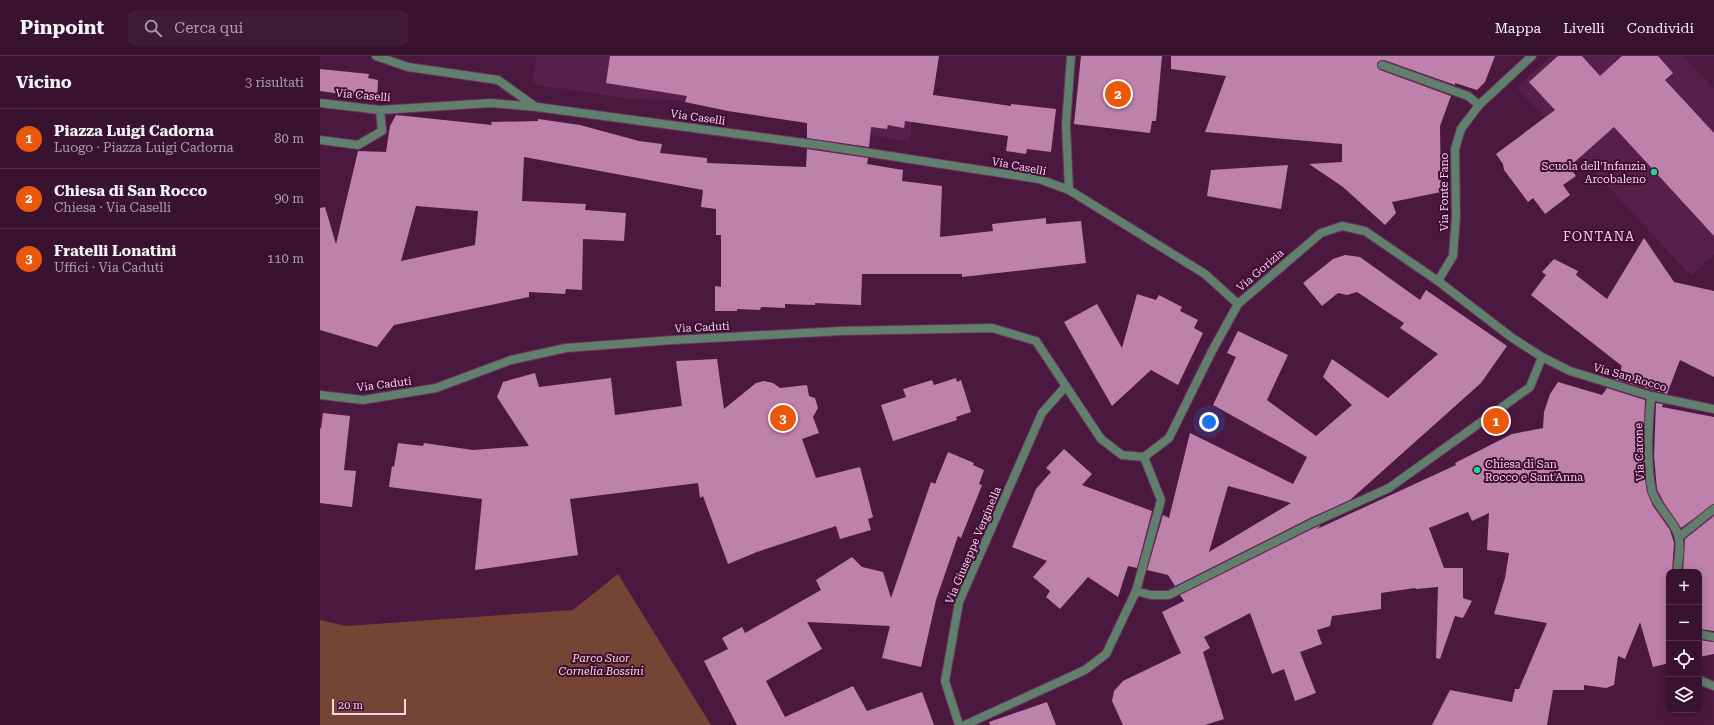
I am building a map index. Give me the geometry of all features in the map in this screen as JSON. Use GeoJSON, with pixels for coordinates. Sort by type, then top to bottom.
{"type":"FeatureCollection","features":[{"type":"Feature","properties":{"kind":"street"},"geometry":{"type":"LineString","coordinates":[[376,56],[408,68],[498,80],[537,107]]}},
{"type":"Feature","properties":{"kind":"street"},"geometry":{"type":"LineString","coordinates":[[1069,190],[1066,125],[1071,56]]}},
{"type":"Feature","properties":{"kind":"street","name":"Via Fonte Fano"},"geometry":{"type":"LineString","coordinates":[[1438,281],[1453,256],[1456,217],[1455,149],[1461,129],[1479,105],[1532,56]]}},
{"type":"Feature","properties":{"kind":"street"},"geometry":{"type":"LineString","coordinates":[[1382,65],[1468,96],[1479,105]]}},
{"type":"Feature","properties":{"kind":"street","name":"Via Caselli"},"geometry":{"type":"LineString","coordinates":[[320,103],[380,110],[490,103],[537,107],[909,158],[1039,179],[1069,190],[1205,274],[1238,304]]}},
{"type":"Feature","properties":{"kind":"street"},"geometry":{"type":"LineString","coordinates":[[320,140],[358,145],[382,131],[380,110]]}},
{"type":"Feature","properties":{"kind":"street","name":"Via Gorizia"},"geometry":{"type":"LineString","coordinates":[[1144,457],[1170,438],[1212,351],[1238,304],[1320,233],[1342,226],[1365,231],[1438,281],[1511,337],[1542,357]]}},
{"type":"Feature","properties":{"kind":"street","name":"Via Caduti"},"geometry":{"type":"LineString","coordinates":[[320,395],[363,400],[436,388],[511,360],[566,348],[673,340],[841,331],[992,328],[1036,341],[1066,386]]}},
{"type":"Feature","properties":{"kind":"street"},"geometry":{"type":"LineString","coordinates":[[1136,591],[1152,595],[1169,595],[1312,523],[1390,488],[1530,387],[1542,357]]}},
{"type":"Feature","properties":{"kind":"street","name":"Via San Rocco"},"geometry":{"type":"LineString","coordinates":[[1542,357],[1570,371],[1651,396],[1714,409]]}},
{"type":"Feature","properties":{"kind":"street"},"geometry":{"type":"LineString","coordinates":[[965,725],[1085,670],[1101,658],[1106,654],[1136,591],[1161,500],[1144,457],[1122,455],[1101,439],[1066,386]]}},
{"type":"Feature","properties":{"kind":"street","name":"Via Giuseppe Verginella"},"geometry":{"type":"LineString","coordinates":[[959,725],[945,681],[959,602],[1042,413],[1066,386]]}},
{"type":"Feature","properties":{"kind":"street","name":"Via Carone"},"geometry":{"type":"LineString","coordinates":[[1651,396],[1649,416],[1649,462],[1652,491],[1658,505],[1679,537]]}},
{"type":"Feature","properties":{"kind":"street"},"geometry":{"type":"LineString","coordinates":[[1677,569],[1679,537],[1714,509]]}},
{"type":"Feature","properties":{"kind":"street"},"geometry":{"type":"LineString","coordinates":[[1702,635],[1714,637]]}},
{"type":"Feature","properties":{"kind":"street"},"geometry":{"type":"LineString","coordinates":[[1702,681],[1714,686]]}},
{"type":"Feature","properties":{"kind":"shaded area"},"geometry":{"type":"Polygon","coordinates":[[[537,56],[889,56],[917,93],[909,142],[854,131],[728,111],[676,100],[632,99],[532,84],[537,56]]]}},
{"type":"Feature","properties":{"kind":"shaded area","name":"Scuola dell'Infanzia Arcobaleno"},"geometry":{"type":"Polygon","coordinates":[[[1552,56],[1683,56],[1714,89],[1714,254],[1691,276],[1517,88],[1552,56]]]}},
{"type":"Feature","properties":{"kind":"green space","name":"Parco Suor Cornelia Bossini"},"geometry":{"type":"Polygon","coordinates":[[[618,574],[711,725],[320,725],[320,620],[346,626],[573,610],[618,574]]]}},
{"type":"Feature","properties":{"kind":"building"},"geometry":{"type":"Polygon","coordinates":[[[610,56],[939,56],[933,95],[1011,106],[1011,104],[1056,109],[1051,152],[1027,149],[1026,154],[1006,151],[1008,136],[905,121],[904,128],[888,125],[887,129],[871,127],[869,147],[807,138],[807,123],[728,111],[685,102],[687,96],[606,83],[610,56]]]}},
{"type":"Feature","properties":{"kind":"building"},"geometry":{"type":"Polygon","coordinates":[[[1081,56],[1162,56],[1156,121],[1152,121],[1150,133],[1074,124],[1081,56]]]}},
{"type":"Feature","properties":{"kind":"building"},"geometry":{"type":"Polygon","coordinates":[[[1171,56],[1495,56],[1485,82],[1477,90],[1455,83],[1455,85],[1384,60],[1377,63],[1380,70],[1451,96],[1440,126],[1441,192],[1392,202],[1396,213],[1385,225],[1343,187],[1309,164],[1342,162],[1342,144],[1205,132],[1226,76],[1171,69],[1171,56]]]}},
{"type":"Feature","properties":{"kind":"building","name":"Scuola dell'Infanzia Arcobaleno"},"geometry":{"type":"Polygon","coordinates":[[[1558,56],[1582,56],[1600,76],[1622,56],[1658,56],[1673,73],[1665,80],[1714,133],[1714,236],[1614,127],[1569,167],[1576,176],[1563,185],[1570,195],[1545,214],[1533,198],[1528,202],[1504,170],[1503,164],[1496,154],[1555,110],[1529,82],[1558,56]]]}},
{"type":"Feature","properties":{"kind":"building"},"geometry":{"type":"Polygon","coordinates":[[[320,69],[369,74],[368,78],[378,80],[377,99],[320,91],[320,69]]]}},
{"type":"Feature","properties":{"kind":"building"},"geometry":{"type":"Polygon","coordinates":[[[396,115],[492,125],[491,122],[538,121],[538,119],[580,125],[639,141],[662,144],[660,153],[707,158],[707,163],[806,167],[807,149],[868,158],[867,164],[903,170],[902,181],[942,186],[940,237],[993,231],[992,224],[1046,218],[1046,224],[1081,221],[1086,263],[962,277],[962,274],[862,274],[861,305],[815,303],[815,305],[785,304],[785,308],[761,307],[760,310],[737,309],[737,311],[715,311],[715,286],[721,287],[721,235],[716,235],[716,209],[701,207],[703,190],[524,157],[522,201],[586,204],[585,210],[626,213],[624,241],[583,239],[582,290],[566,289],[565,294],[529,292],[529,297],[394,325],[377,347],[320,330],[320,208],[325,207],[336,244],[358,151],[386,152],[390,126],[396,115]],[[416,206],[401,261],[475,245],[478,211],[416,206]]]}},
{"type":"Feature","properties":{"kind":"building"},"geometry":{"type":"Polygon","coordinates":[[[1288,165],[1281,209],[1207,196],[1211,170],[1288,165]]]}},
{"type":"Feature","properties":{"kind":"building"},"geometry":{"type":"Polygon","coordinates":[[[1644,238],[1674,282],[1714,291],[1714,377],[1680,360],[1667,394],[1614,379],[1622,366],[1531,295],[1546,275],[1542,272],[1554,259],[1578,271],[1576,275],[1607,299],[1644,238]]]}},
{"type":"Feature","properties":{"kind":"building"},"geometry":{"type":"Polygon","coordinates":[[[1345,255],[1360,257],[1420,300],[1426,290],[1507,346],[1481,383],[1350,500],[1310,518],[1175,586],[1168,575],[1147,570],[1163,515],[1169,518],[1190,433],[1293,484],[1307,457],[1213,405],[1236,357],[1227,353],[1238,331],[1288,355],[1267,400],[1316,436],[1352,405],[1323,377],[1332,359],[1388,398],[1438,354],[1400,328],[1404,323],[1357,292],[1347,295],[1338,293],[1322,306],[1303,283],[1333,259],[1345,255]],[[1228,486],[1209,552],[1291,503],[1228,486]]]}},
{"type":"Feature","properties":{"kind":"building"},"geometry":{"type":"Polygon","coordinates":[[[1137,294],[1156,300],[1159,295],[1182,307],[1180,311],[1198,320],[1194,328],[1203,333],[1178,385],[1151,370],[1112,406],[1064,322],[1097,304],[1122,348],[1137,294]]]}},
{"type":"Feature","properties":{"kind":"building"},"geometry":{"type":"Polygon","coordinates":[[[717,359],[724,409],[756,383],[764,381],[773,383],[780,388],[807,385],[809,396],[815,398],[818,408],[813,417],[819,433],[802,439],[816,478],[860,467],[873,517],[868,519],[871,530],[840,539],[836,526],[757,552],[728,564],[703,496],[700,498],[698,483],[570,499],[578,555],[475,570],[482,499],[389,487],[392,466],[394,467],[398,443],[423,446],[424,443],[473,450],[529,446],[497,397],[503,382],[535,373],[539,387],[611,378],[615,415],[682,406],[676,361],[717,359]]]}},
{"type":"Feature","properties":{"kind":"building"},"geometry":{"type":"Polygon","coordinates":[[[956,378],[957,382],[961,380],[971,412],[956,417],[957,420],[893,441],[881,405],[906,397],[903,389],[932,380],[934,385],[956,378]]]}},
{"type":"Feature","properties":{"kind":"building"},"geometry":{"type":"Polygon","coordinates":[[[1558,382],[1602,395],[1607,388],[1645,400],[1643,456],[1647,492],[1653,506],[1670,530],[1674,543],[1672,569],[1666,569],[1666,664],[1653,667],[1640,622],[1625,659],[1618,656],[1614,685],[1606,688],[1584,685],[1584,690],[1553,690],[1547,725],[1432,725],[1450,690],[1512,702],[1515,689],[1519,689],[1547,623],[1494,614],[1505,578],[1509,553],[1487,550],[1489,513],[1472,521],[1468,512],[1429,528],[1444,568],[1463,568],[1463,598],[1472,601],[1463,618],[1455,616],[1440,659],[1436,658],[1438,587],[1415,588],[1381,593],[1381,609],[1332,616],[1330,626],[1317,630],[1322,644],[1300,652],[1316,693],[1295,701],[1284,669],[1272,674],[1250,613],[1204,637],[1210,648],[1203,652],[1224,719],[1205,725],[1123,725],[1112,701],[1114,691],[1123,681],[1181,653],[1162,612],[1184,601],[1180,595],[1314,528],[1321,525],[1317,529],[1456,465],[1455,463],[1512,434],[1543,428],[1544,412],[1550,394],[1558,382]]]}},
{"type":"Feature","properties":{"kind":"building"},"geometry":{"type":"Polygon","coordinates":[[[1656,403],[1663,404],[1662,407],[1714,417],[1714,504],[1681,528],[1657,489],[1654,456],[1656,403]]]}},
{"type":"Feature","properties":{"kind":"building"},"geometry":{"type":"Polygon","coordinates":[[[323,413],[350,416],[344,470],[356,471],[352,507],[320,503],[320,428],[321,429],[323,413]]]}},
{"type":"Feature","properties":{"kind":"building"},"geometry":{"type":"Polygon","coordinates":[[[1064,449],[1092,474],[1082,485],[1152,511],[1137,568],[1128,566],[1118,597],[1088,577],[1060,609],[1046,597],[1050,591],[1033,577],[1047,561],[1012,547],[1036,489],[1051,472],[1046,468],[1064,449]]]}},
{"type":"Feature","properties":{"kind":"building"},"geometry":{"type":"Polygon","coordinates":[[[948,452],[974,463],[973,465],[984,470],[979,484],[982,485],[961,538],[958,536],[936,600],[921,667],[882,658],[890,626],[807,622],[822,649],[766,681],[785,717],[853,686],[867,711],[922,692],[934,725],[737,725],[704,661],[728,649],[722,638],[742,627],[745,633],[821,590],[816,580],[852,557],[862,567],[883,572],[891,598],[931,482],[935,484],[948,452]]]}},
{"type":"Feature","properties":{"kind":"building"},"geometry":{"type":"Polygon","coordinates":[[[1714,516],[1714,631],[1702,629],[1702,569],[1683,569],[1685,539],[1714,516]]]}},
{"type":"Feature","properties":{"kind":"building"},"geometry":{"type":"Polygon","coordinates":[[[1702,640],[1714,642],[1714,654],[1702,656],[1702,640]]]}},
{"type":"Feature","properties":{"kind":"building"},"geometry":{"type":"Polygon","coordinates":[[[1047,702],[1056,725],[990,725],[989,722],[1047,702]]]}},
{"type":"Feature","properties":{"kind":"place","name":"Chiesa di San Rocco"},"geometry":{"type":"Point","coordinates":[1118,94]}},
{"type":"Feature","properties":{"kind":"place","name":"Scuola dell'Infanzia Arcobaleno"},"geometry":{"type":"Point","coordinates":[1654,172]}},
{"type":"Feature","properties":{"kind":"place","name":"Fratelli Lonatini"},"geometry":{"type":"Point","coordinates":[783,418]}},
{"type":"Feature","properties":{"kind":"place","name":"Piazza Luigi Cadorna"},"geometry":{"type":"Point","coordinates":[1496,421]}},
{"type":"Feature","properties":{"kind":"place","name":"Chiesa di San Rocco e Sant'Anna"},"geometry":{"type":"Point","coordinates":[1477,470]}},
{"type":"Feature","properties":{"kind":"district","name":"FONTANA"},"geometry":{"type":"Point","coordinates":[1599,236]}}]}
